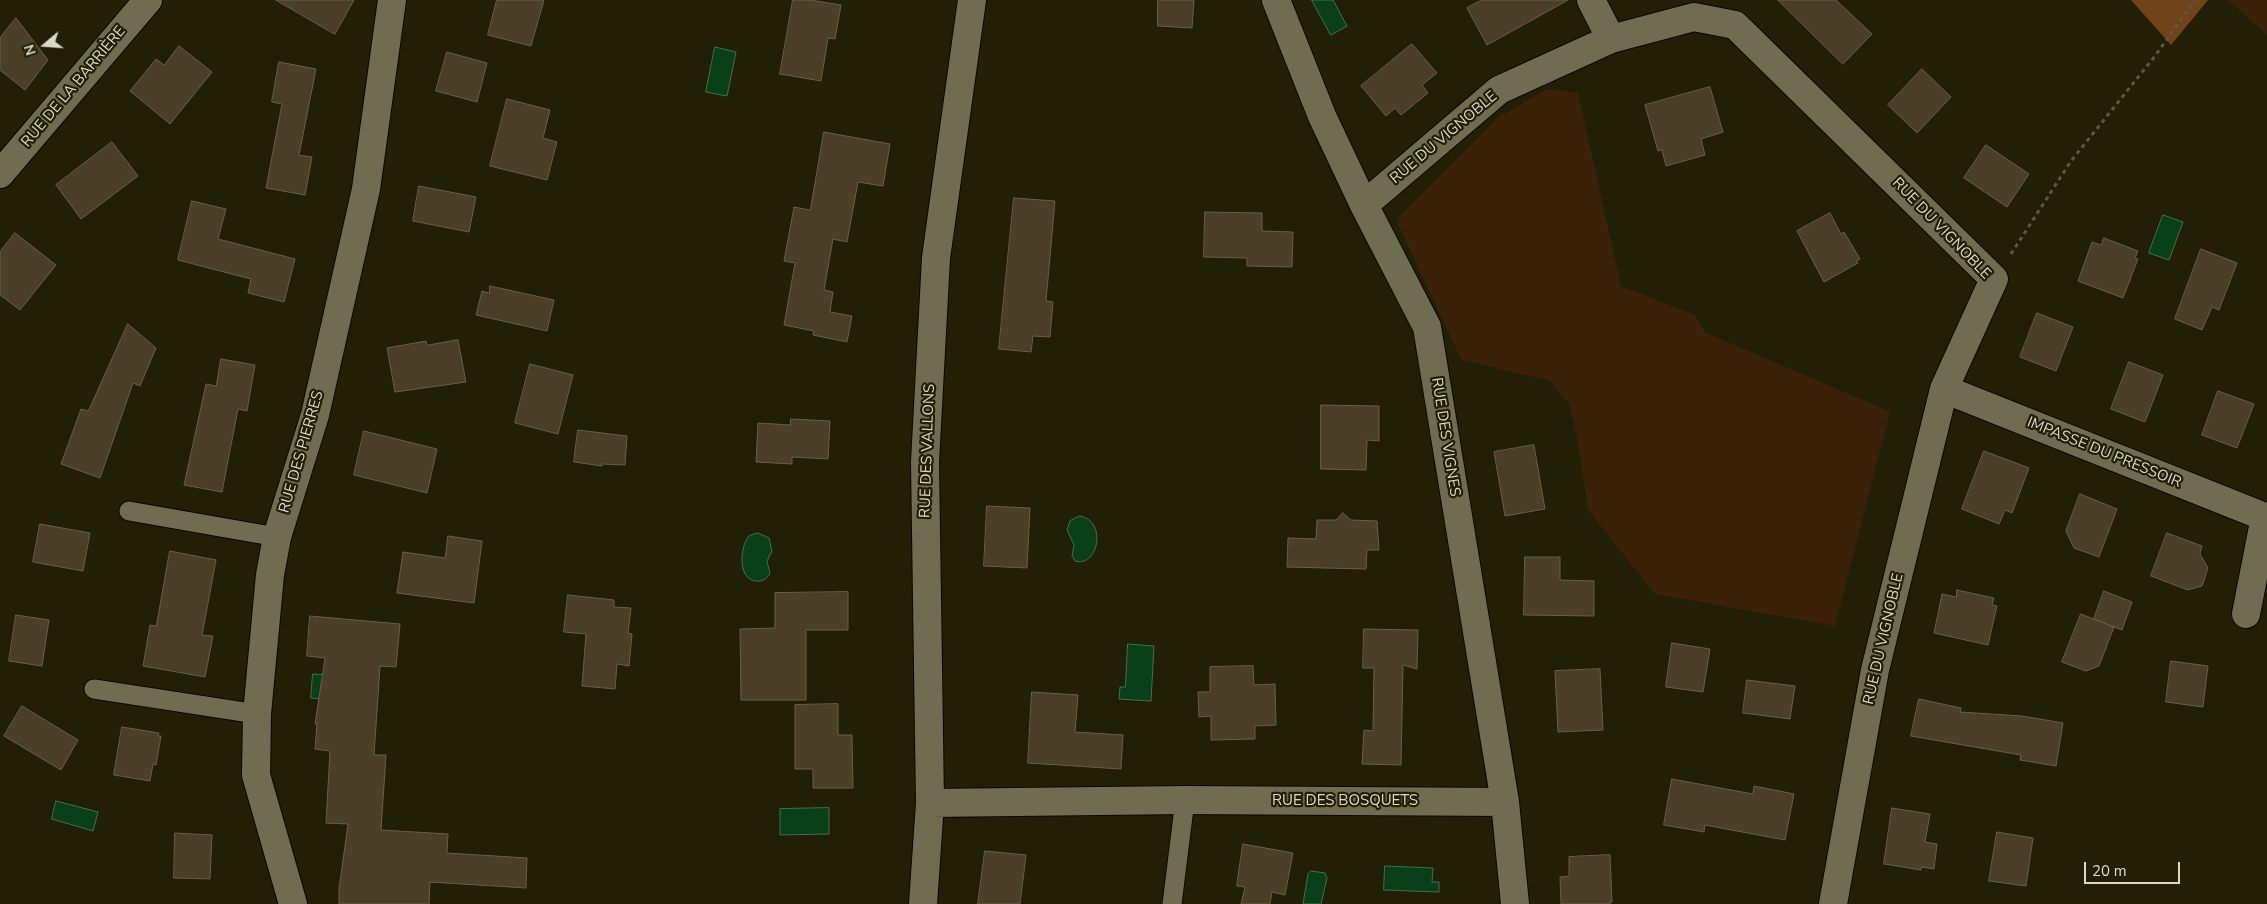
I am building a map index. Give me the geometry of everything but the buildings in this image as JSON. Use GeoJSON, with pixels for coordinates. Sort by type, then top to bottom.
{"type":"FeatureCollection","features":[{"type":"Feature","properties":{"kind":"street","name":"RUE DE LA BARRIÈRE"},"geometry":{"type":"LineString","coordinates":[[0,174],[148,0]]}},
{"type":"Feature","properties":{"kind":"street","name":"RUE DES PIERRES"},"geometry":{"type":"LineString","coordinates":[[293,904],[256,775],[258,714],[270,575],[277,537],[315,415],[366,189],[392,0]]}},
{"type":"Feature","properties":{"kind":"street","name":"RUE DES VALLONS"},"geometry":{"type":"LineString","coordinates":[[923,904],[930,803],[925,452],[936,258],[972,0]]}},
{"type":"Feature","properties":{"kind":"street","name":"RUE DES VIGNES"},"geometry":{"type":"LineString","coordinates":[[1276,0],[1322,116],[1364,205],[1427,327],[1506,802],[1515,904]]}},
{"type":"Feature","properties":{"kind":"street"},"geometry":{"type":"LineString","coordinates":[[1591,0],[1612,39]]}},
{"type":"Feature","properties":{"kind":"street","name":"RUE DU VIGNOBLE"},"geometry":{"type":"LineString","coordinates":[[1364,205],[1499,90],[1612,39],[1694,17],[1735,25],[1994,279],[1944,389],[1875,670],[1833,904]]}},
{"type":"Feature","properties":{"kind":"street","name":"IMPASSE DU PRESSOIR"},"geometry":{"type":"LineString","coordinates":[[1944,389],[2266,515],[2246,614]]}},
{"type":"Feature","properties":{"kind":"street","name":"RUE DES BOSQUETS"},"geometry":{"type":"LineString","coordinates":[[930,803],[1186,800],[1506,802]]}},
{"type":"Feature","properties":{"kind":"lane"},"geometry":{"type":"LineString","coordinates":[[129,511],[277,537]]}},
{"type":"Feature","properties":{"kind":"lane"},"geometry":{"type":"LineString","coordinates":[[94,689],[258,714]]}},
{"type":"Feature","properties":{"kind":"lane"},"geometry":{"type":"LineString","coordinates":[[1172,904],[1186,800]]}},
{"type":"Feature","properties":{"kind":"path"},"geometry":{"type":"LineString","coordinates":[[1994,279],[2070,161],[2155,56],[2195,0]]}},
{"type":"Feature","properties":{"kind":"shaded area"},"geometry":{"type":"Polygon","coordinates":[[[1312,0],[1333,0],[1347,26],[1331,35],[1312,0]]]}},
{"type":"Feature","properties":{"kind":"shaded area"},"geometry":{"type":"Polygon","coordinates":[[[2131,0],[2208,0],[2171,45],[2131,0]]]}},
{"type":"Feature","properties":{"kind":"shaded area"},"geometry":{"type":"Polygon","coordinates":[[[2228,0],[2267,0],[2267,35],[2228,0]]]}},
{"type":"Feature","properties":{"kind":"shaded area"},"geometry":{"type":"Polygon","coordinates":[[[715,47],[736,52],[727,96],[706,92],[715,47]]]}},
{"type":"Feature","properties":{"kind":"shaded area"},"geometry":{"type":"Polygon","coordinates":[[[1547,89],[1578,93],[1621,286],[1695,315],[1705,332],[1890,412],[1835,626],[1655,594],[1588,510],[1578,443],[1569,404],[1549,380],[1461,359],[1396,220],[1499,117],[1547,89]]]}},
{"type":"Feature","properties":{"kind":"shaded area"},"geometry":{"type":"Polygon","coordinates":[[[2163,215],[2183,222],[2169,260],[2149,253],[2163,215]]]}},
{"type":"Feature","properties":{"kind":"shaded area"},"geometry":{"type":"Polygon","coordinates":[[[1080,516],[1089,520],[1094,526],[1097,534],[1097,543],[1089,558],[1083,561],[1075,561],[1072,556],[1074,545],[1067,530],[1070,521],[1080,516]]]}},
{"type":"Feature","properties":{"kind":"shaded area"},"geometry":{"type":"Polygon","coordinates":[[[758,533],[769,538],[772,551],[767,561],[770,574],[766,579],[760,581],[747,577],[742,564],[743,548],[746,541],[749,536],[758,533]]]}},
{"type":"Feature","properties":{"kind":"shaded area"},"geometry":{"type":"Polygon","coordinates":[[[1128,644],[1154,646],[1151,701],[1119,699],[1120,687],[1125,687],[1128,644]]]}},
{"type":"Feature","properties":{"kind":"shaded area"},"geometry":{"type":"Polygon","coordinates":[[[313,674],[357,677],[356,701],[311,698],[313,674]]]}},
{"type":"Feature","properties":{"kind":"shaded area"},"geometry":{"type":"Polygon","coordinates":[[[56,801],[98,812],[93,831],[52,819],[56,801]]]}},
{"type":"Feature","properties":{"kind":"shaded area"},"geometry":{"type":"Polygon","coordinates":[[[829,808],[829,834],[780,835],[780,809],[829,808]]]}},
{"type":"Feature","properties":{"kind":"shaded area"},"geometry":{"type":"Polygon","coordinates":[[[1385,866],[1433,868],[1432,882],[1439,882],[1439,892],[1384,890],[1385,866]]]}},
{"type":"Feature","properties":{"kind":"shaded area"},"geometry":{"type":"Polygon","coordinates":[[[1311,871],[1325,873],[1327,878],[1321,904],[1303,904],[1308,874],[1311,871]]]}}]}
